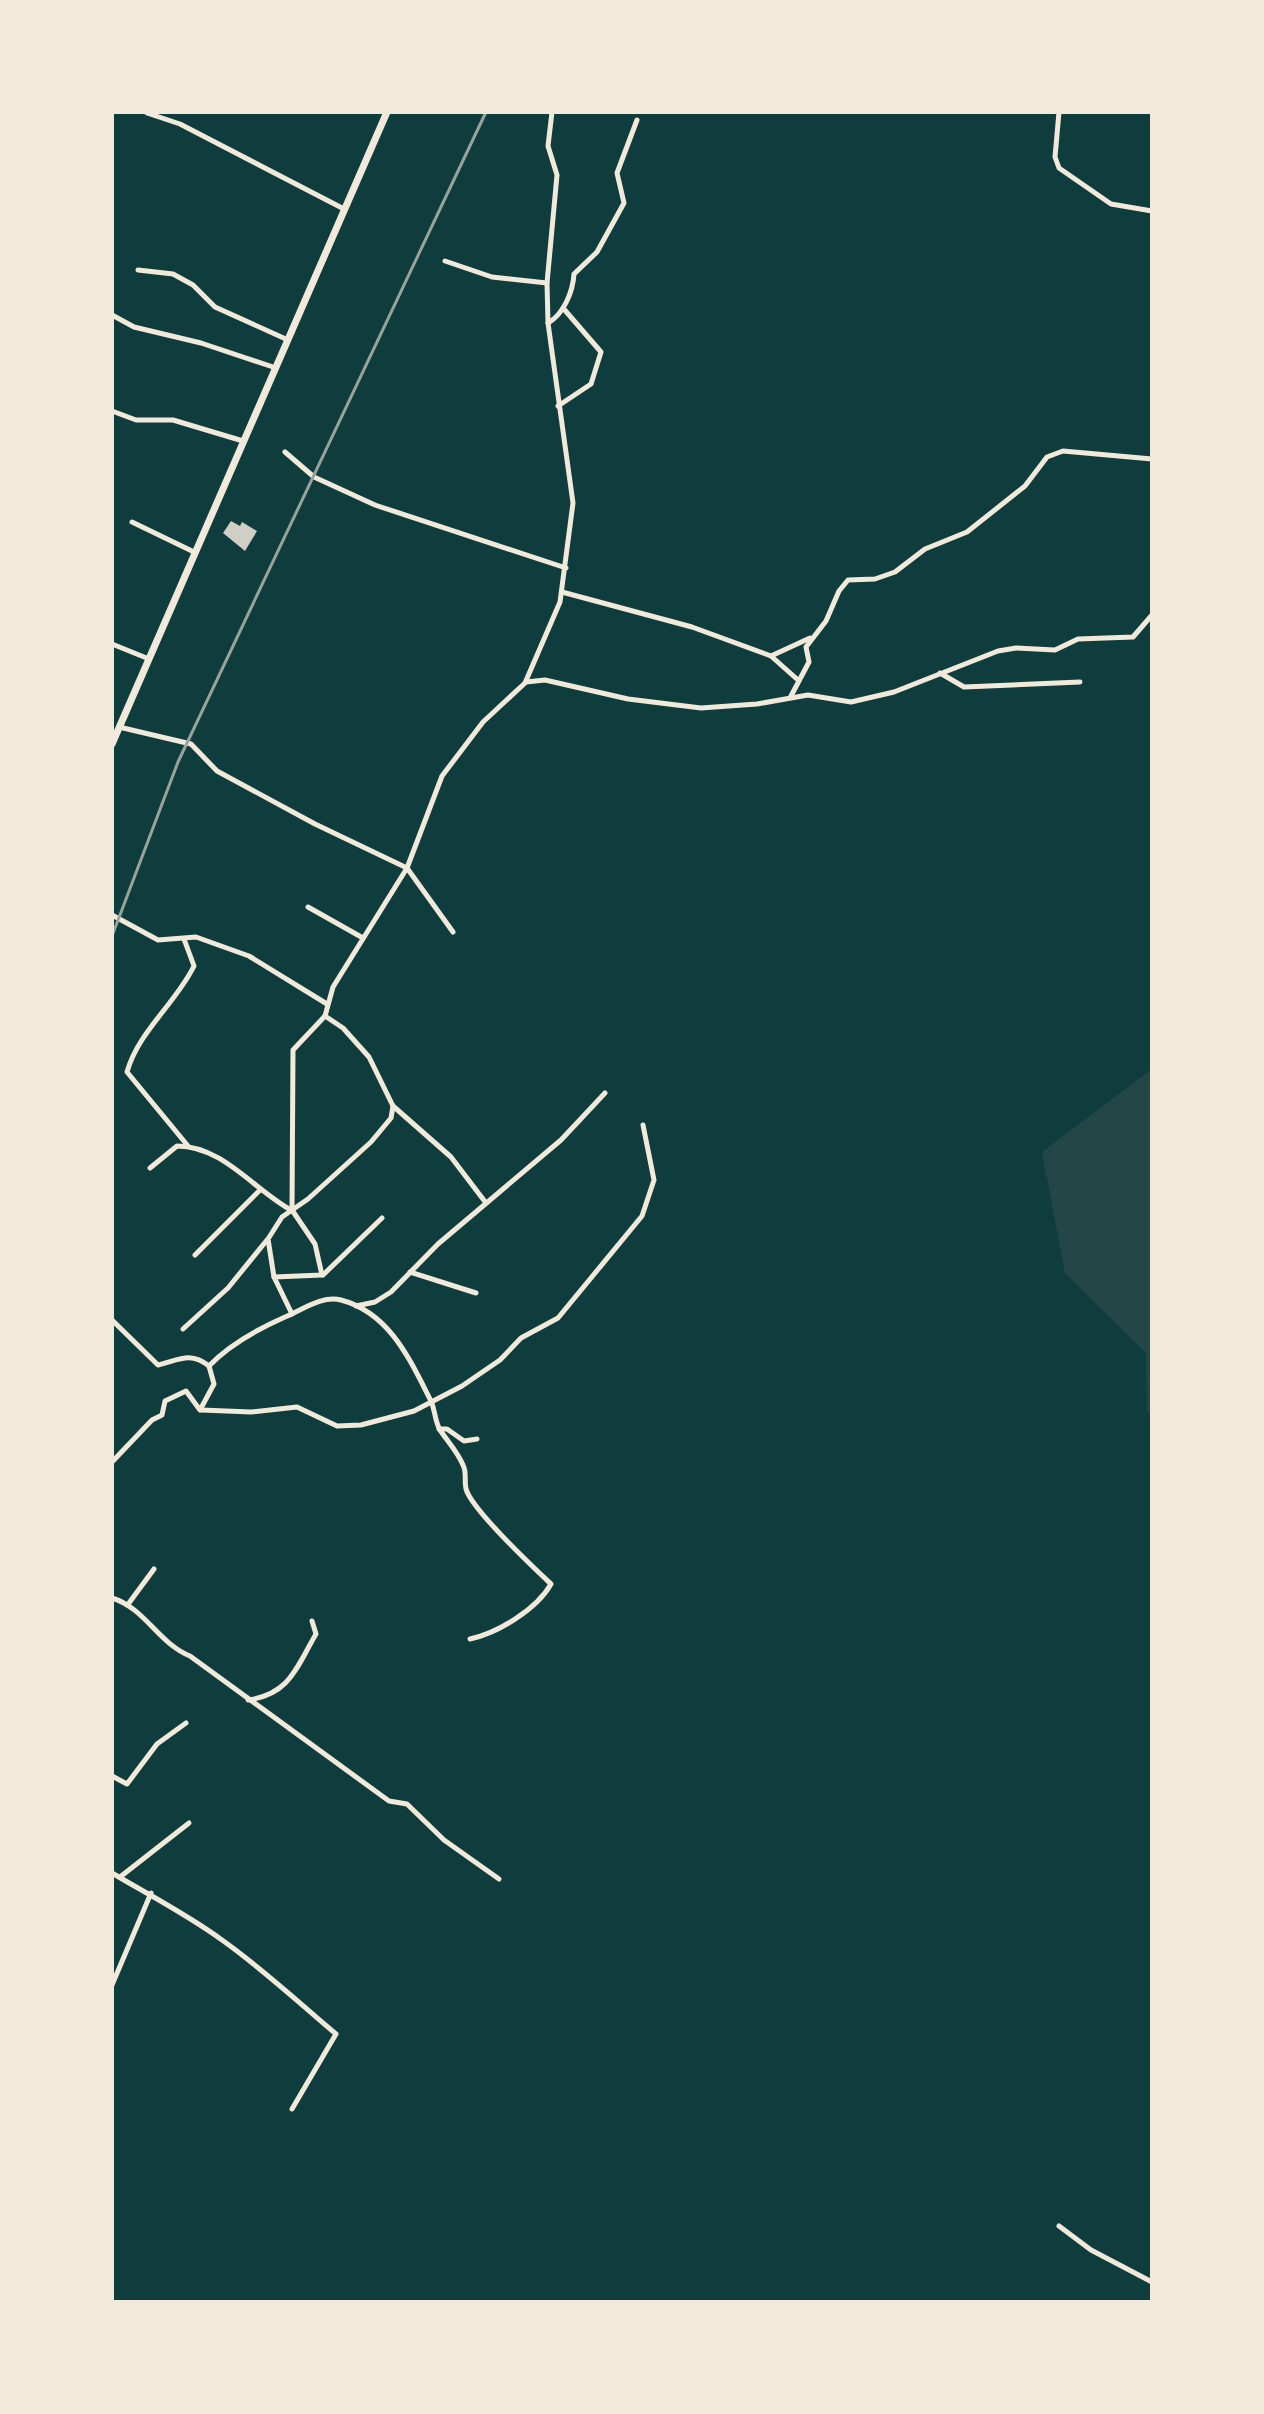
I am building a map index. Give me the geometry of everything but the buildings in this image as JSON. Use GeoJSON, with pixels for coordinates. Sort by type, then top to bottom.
{"type":"FeatureCollection","features":[{"type":"Feature","properties":{"kind":"main road"},"geometry":{"type":"LineString","coordinates":[[112,744],[387,112]]}},
{"type":"Feature","properties":{"kind":"street"},"geometry":{"type":"LineString","coordinates":[[292,1210],[293,1050],[325,1016],[327,1004],[363,938],[407,868],[442,776],[483,722],[525,683],[562,592],[573,503],[548,323],[547,283],[557,175],[548,146],[552,112]]}},
{"type":"Feature","properties":{"kind":"street"},"geometry":{"type":"LineString","coordinates":[[1059,112],[1055,157],[1059,168],[1111,204],[1152,211]]}},
{"type":"Feature","properties":{"kind":"street"},"geometry":{"type":"LineString","coordinates":[[147,113],[180,124],[344,209]]}},
{"type":"Feature","properties":{"kind":"street"},"geometry":{"type":"LineString","coordinates":[[548,323],[563,308],[573,286],[574,273],[597,252],[624,203],[617,173],[637,120]]}},
{"type":"Feature","properties":{"kind":"street"},"geometry":{"type":"LineString","coordinates":[[445,261],[492,277],[547,283]]}},
{"type":"Feature","properties":{"kind":"street"},"geometry":{"type":"LineString","coordinates":[[138,270],[173,274],[193,285],[215,307],[288,340]]}},
{"type":"Feature","properties":{"kind":"street"},"geometry":{"type":"LineString","coordinates":[[558,406],[591,384],[601,352],[563,308]]}},
{"type":"Feature","properties":{"kind":"street"},"geometry":{"type":"LineString","coordinates":[[112,315],[134,327],[201,343],[276,368]]}},
{"type":"Feature","properties":{"kind":"street"},"geometry":{"type":"LineString","coordinates":[[112,411],[136,420],[173,420],[243,441]]}},
{"type":"Feature","properties":{"kind":"street"},"geometry":{"type":"LineString","coordinates":[[791,696],[809,662],[806,647],[826,621],[839,591],[848,580],[875,579],[895,572],[925,549],[967,532],[1025,486],[1047,457],[1063,451],[1152,459]]}},
{"type":"Feature","properties":{"kind":"street"},"geometry":{"type":"LineString","coordinates":[[285,452],[314,477],[375,505],[566,568]]}},
{"type":"Feature","properties":{"kind":"street"},"geometry":{"type":"LineString","coordinates":[[132,522],[194,552]]}},
{"type":"Feature","properties":{"kind":"street"},"geometry":{"type":"LineString","coordinates":[[562,592],[638,610],[771,656],[798,680]]}},
{"type":"Feature","properties":{"kind":"street"},"geometry":{"type":"LineString","coordinates":[[525,683],[545,680],[628,699],[701,708],[757,704],[791,696],[863,700],[894,692],[998,651],[1016,648],[1055,650],[1078,639],[1133,637],[1152,615]]}},
{"type":"Feature","properties":{"kind":"street"},"geometry":{"type":"LineString","coordinates":[[771,656],[812,637]]}},
{"type":"Feature","properties":{"kind":"street"},"geometry":{"type":"LineString","coordinates":[[112,644],[149,659]]}},
{"type":"Feature","properties":{"kind":"street"},"geometry":{"type":"LineString","coordinates":[[939,673],[964,687],[1080,682]]}},
{"type":"Feature","properties":{"kind":"street"},"geometry":{"type":"LineString","coordinates":[[119,727],[191,744],[217,771],[315,824],[407,868],[453,932]]}},
{"type":"Feature","properties":{"kind":"street"},"geometry":{"type":"LineString","coordinates":[[308,907],[363,938]]}},
{"type":"Feature","properties":{"kind":"street"},"geometry":{"type":"LineString","coordinates":[[112,915],[158,940],[196,937],[249,956],[327,1004]]}},
{"type":"Feature","properties":{"kind":"street"},"geometry":{"type":"LineString","coordinates":[[184,939],[194,966],[183,989],[161,1012],[131,1057],[127,1072],[188,1146],[244,1173],[260,1190],[292,1210],[315,1244],[322,1275]]}},
{"type":"Feature","properties":{"kind":"street"},"geometry":{"type":"LineString","coordinates":[[325,1016],[343,1028],[369,1057],[393,1106],[451,1157],[486,1203]]}},
{"type":"Feature","properties":{"kind":"street"},"geometry":{"type":"LineString","coordinates":[[355,1306],[375,1302],[561,1140],[605,1093]]}},
{"type":"Feature","properties":{"kind":"street"},"geometry":{"type":"LineString","coordinates":[[183,1329],[228,1288],[282,1217],[371,1142],[391,1118],[393,1106]]}},
{"type":"Feature","properties":{"kind":"street"},"geometry":{"type":"LineString","coordinates":[[200,1410],[251,1412],[297,1407],[337,1426],[361,1425],[432,1404],[500,1360],[521,1338],[558,1318],[642,1216],[654,1180],[643,1125]]}},
{"type":"Feature","properties":{"kind":"street"},"geometry":{"type":"LineString","coordinates":[[150,1168],[177,1146],[188,1146]]}},
{"type":"Feature","properties":{"kind":"street"},"geometry":{"type":"LineString","coordinates":[[195,1255],[260,1190]]}},
{"type":"Feature","properties":{"kind":"street"},"geometry":{"type":"LineString","coordinates":[[274,1277],[322,1275],[382,1218]]}},
{"type":"Feature","properties":{"kind":"street"},"geometry":{"type":"LineString","coordinates":[[268,1239],[274,1277],[292,1314]]}},
{"type":"Feature","properties":{"kind":"street"},"geometry":{"type":"LineString","coordinates":[[410,1272],[476,1293]]}},
{"type":"Feature","properties":{"kind":"street"},"geometry":{"type":"LineString","coordinates":[[209,1366],[223,1352],[319,1301],[340,1299],[387,1326],[432,1404],[439,1429],[452,1442],[465,1467],[466,1490],[508,1542],[551,1584],[545,1594],[502,1628],[470,1639]]}},
{"type":"Feature","properties":{"kind":"street"},"geometry":{"type":"LineString","coordinates":[[112,1320],[158,1365],[189,1356],[209,1366],[214,1384],[200,1410]]}},
{"type":"Feature","properties":{"kind":"street"},"geometry":{"type":"LineString","coordinates":[[112,1462],[152,1420],[162,1415],[165,1401],[186,1391],[200,1410]]}},
{"type":"Feature","properties":{"kind":"street"},"geometry":{"type":"LineString","coordinates":[[439,1429],[447,1429],[464,1441],[477,1439]]}},
{"type":"Feature","properties":{"kind":"street"},"geometry":{"type":"LineString","coordinates":[[129,1603],[154,1569]]}},
{"type":"Feature","properties":{"kind":"street"},"geometry":{"type":"LineString","coordinates":[[112,1598],[129,1603],[172,1649],[190,1656],[389,1801],[407,1804],[444,1840],[499,1879]]}},
{"type":"Feature","properties":{"kind":"street"},"geometry":{"type":"LineString","coordinates":[[247,1700],[268,1697],[283,1688],[316,1634],[312,1621]]}},
{"type":"Feature","properties":{"kind":"street"},"geometry":{"type":"LineString","coordinates":[[112,1776],[127,1784],[157,1744],[186,1723]]}},
{"type":"Feature","properties":{"kind":"street"},"geometry":{"type":"LineString","coordinates":[[119,1877],[189,1823]]}},
{"type":"Feature","properties":{"kind":"street"},"geometry":{"type":"LineString","coordinates":[[112,1873],[151,1893],[187,1920],[219,1938],[288,1990],[336,2034],[292,2109]]}},
{"type":"Feature","properties":{"kind":"street"},"geometry":{"type":"LineString","coordinates":[[112,1985],[151,1893]]}},
{"type":"Feature","properties":{"kind":"street"},"geometry":{"type":"LineString","coordinates":[[1059,2226],[1091,2250],[1152,2282]]}},
{"type":"Feature","properties":{"kind":"shaded area"},"geometry":{"type":"Polygon","coordinates":[[[1152,1069],[1152,1414],[1147,1412],[1146,1353],[1065,1273],[1042,1152],[1152,1069]]]}},
{"type":"Feature","properties":{"kind":"railway"},"geometry":{"type":"LineString","coordinates":[[112,936],[178,762],[486,112]]}}]}
